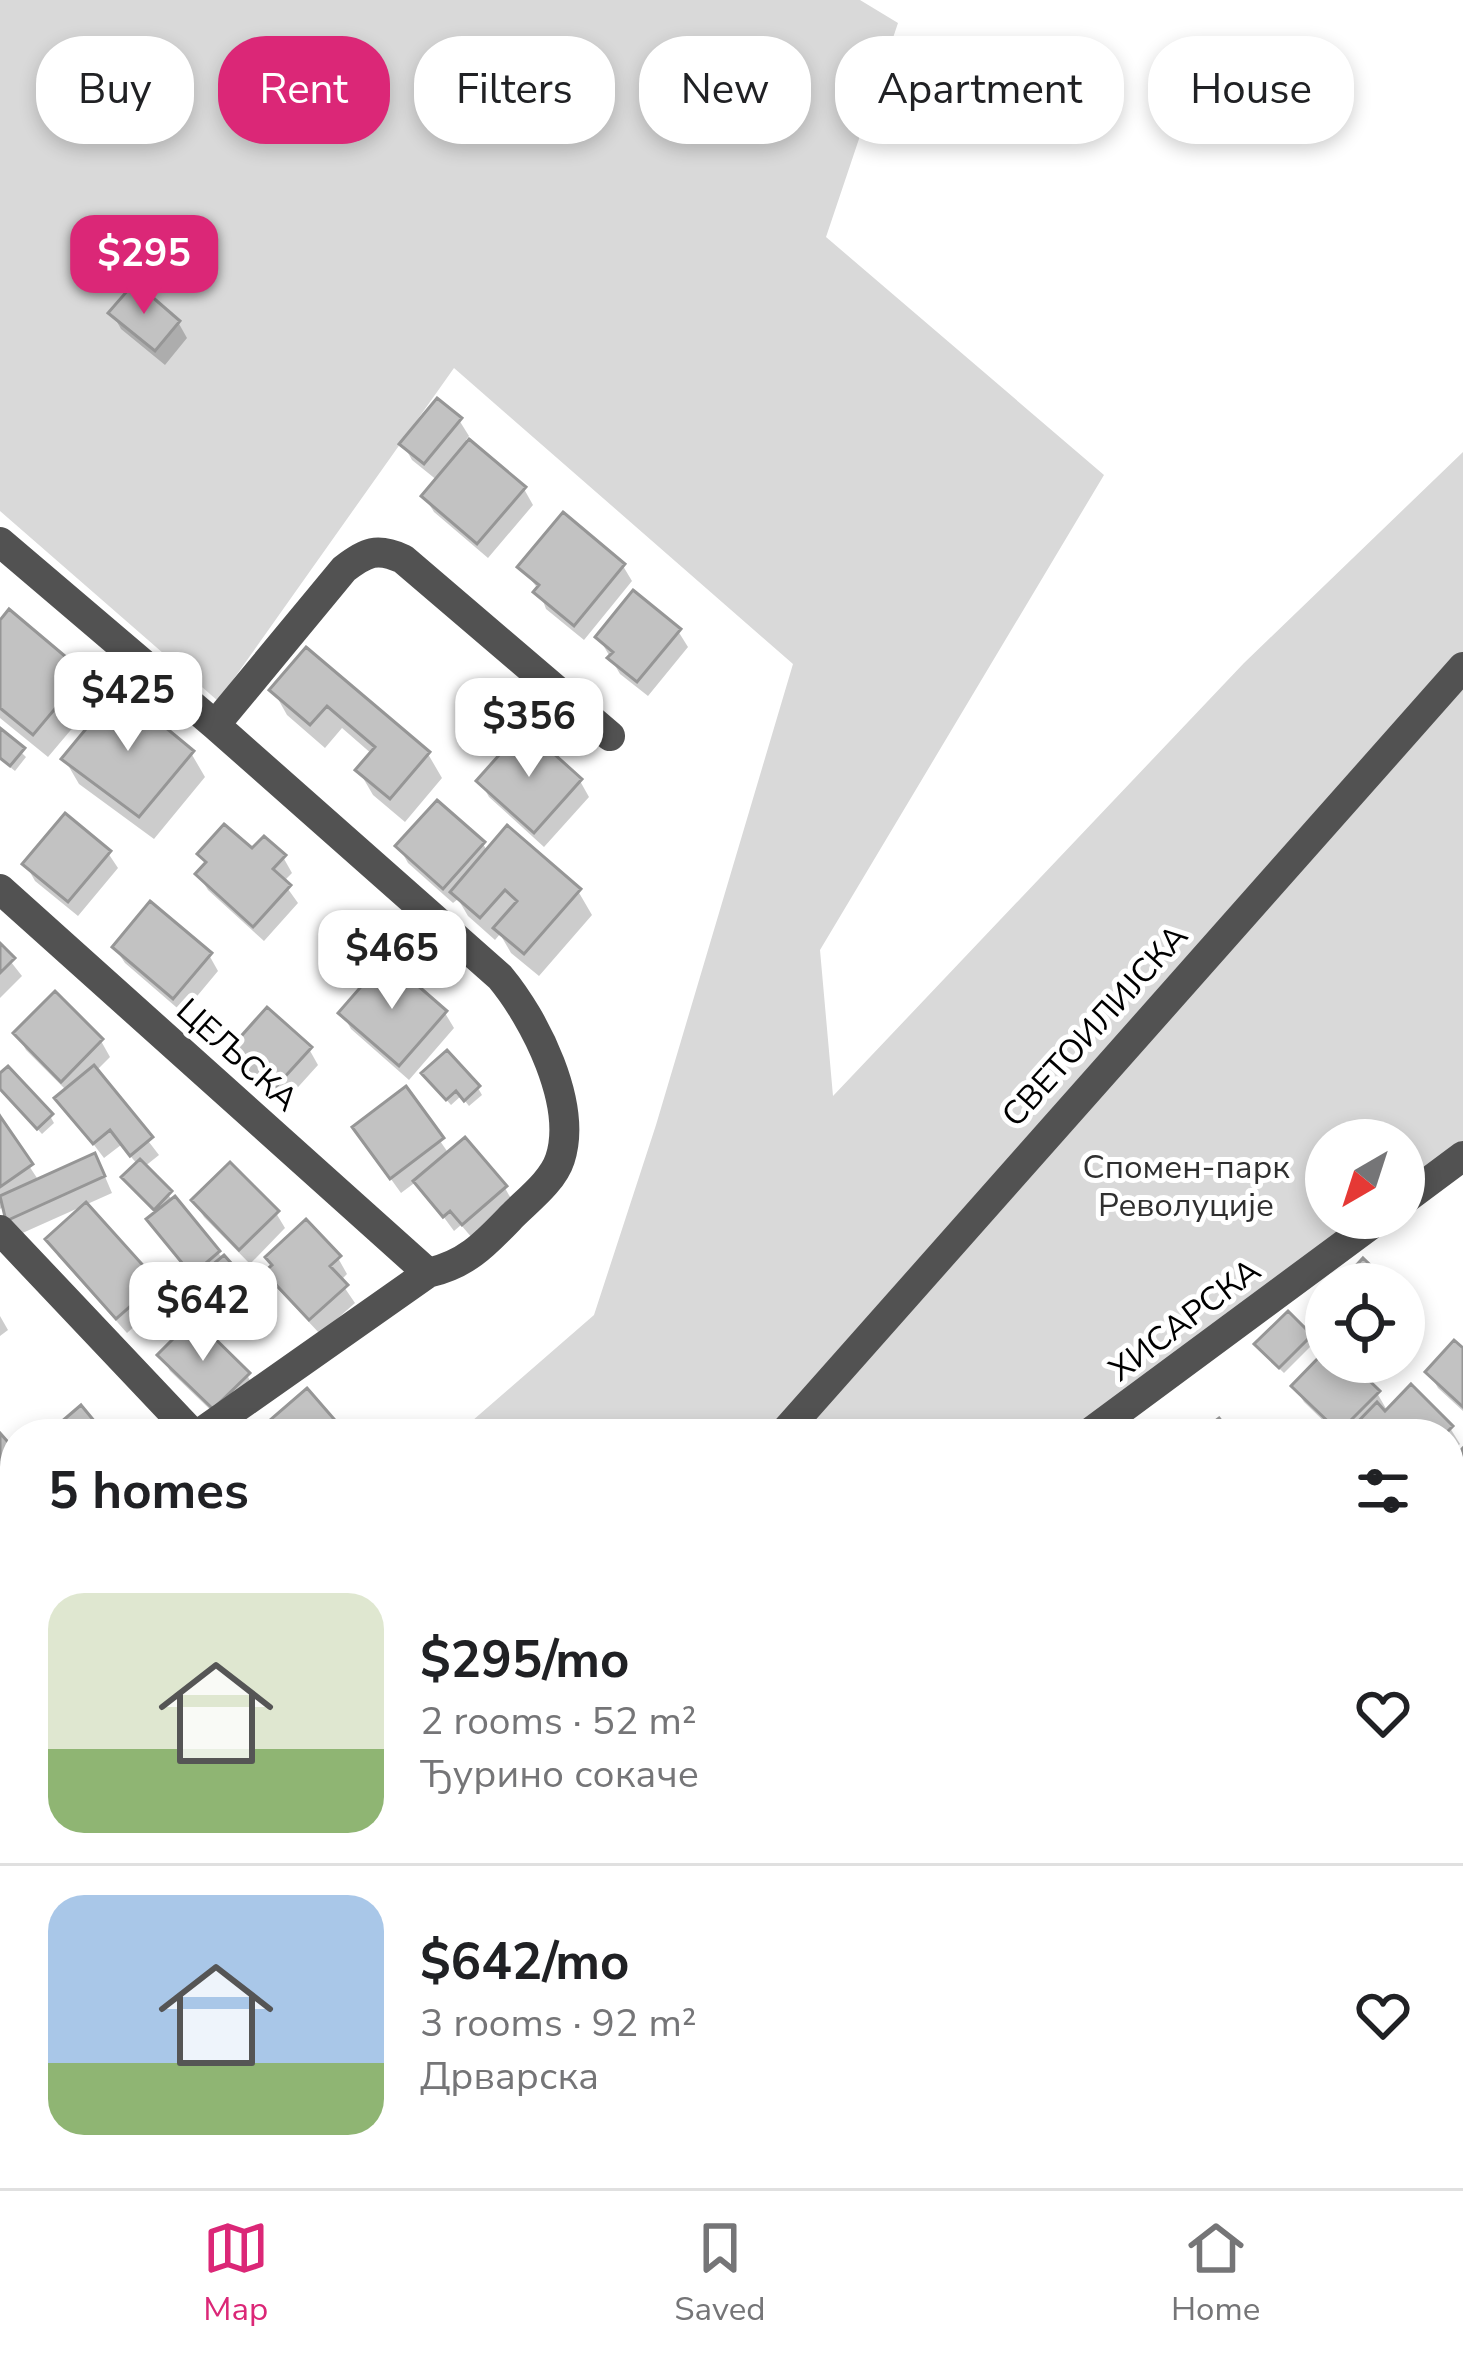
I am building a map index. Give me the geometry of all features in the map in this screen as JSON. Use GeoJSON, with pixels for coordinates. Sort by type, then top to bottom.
{"type":"FeatureCollection","features":[{"type":"Feature","properties":{"kind":"street"},"geometry":{"type":"LineString","coordinates":[[0,542],[500,977],[520,1000],[541,1038],[558,1091],[565,1138],[560,1164],[502,1226],[457,1266],[428,1273],[218,1419]]}},
{"type":"Feature","properties":{"kind":"street"},"geometry":{"type":"LineString","coordinates":[[215,725],[344,568],[365,553],[384,550],[403,559],[610,736]]}},
{"type":"Feature","properties":{"kind":"street","name":"СВЕТОИЛИЈСКА"},"geometry":{"type":"LineString","coordinates":[[796,1419],[1463,667]]}},
{"type":"Feature","properties":{"kind":"street","name":"ЦЕЉСКА"},"geometry":{"type":"LineString","coordinates":[[0,889],[428,1273]]}},
{"type":"Feature","properties":{"kind":"street"},"geometry":{"type":"LineString","coordinates":[[1425,1184],[1463,1156]]}},
{"type":"Feature","properties":{"kind":"street"},"geometry":{"type":"LineString","coordinates":[[0,1230],[182,1419]]}},
{"type":"Feature","properties":{"kind":"street","name":"ХИСАРСКА"},"geometry":{"type":"LineString","coordinates":[[1108,1419],[1352,1239]]}},
{"type":"Feature","properties":{"kind":"green space","name":"Спомен-парк Револуције"},"geometry":{"type":"Polygon","coordinates":[[[0,0],[860,0],[898,23],[894,36],[835,36],[835,144],[857,144],[826,237],[1104,475],[820,950],[833,1096],[1244,663],[1463,452],[1463,1156],[1425,1184],[1425,1119],[1305,1119],[1305,1239],[1352,1239],[1319,1263],[1305,1263],[1305,1273],[1108,1419],[474,1419],[594,1315],[656,1125],[793,664],[454,368],[218,701],[0,511],[0,0]]]}},
{"type":"Feature","properties":{"kind":"building"},"geometry":{"type":"Polygon","coordinates":[[[135,282],[180,321],[155,351],[108,313],[135,282]]]}},
{"type":"Feature","properties":{"kind":"building"},"geometry":{"type":"Polygon","coordinates":[[[437,398],[462,418],[424,464],[399,444],[437,398]]]}},
{"type":"Feature","properties":{"kind":"building"},"geometry":{"type":"Polygon","coordinates":[[[469,439],[526,487],[477,544],[421,496],[469,439]]]}},
{"type":"Feature","properties":{"kind":"building"},"geometry":{"type":"Polygon","coordinates":[[[563,512],[625,564],[574,626],[533,592],[539,585],[517,567],[563,512]]]}},
{"type":"Feature","properties":{"kind":"building"},"geometry":{"type":"Polygon","coordinates":[[[633,590],[681,629],[637,682],[607,658],[613,652],[595,637],[633,590]]]}},
{"type":"Feature","properties":{"kind":"building"},"geometry":{"type":"Polygon","coordinates":[[[9,609],[85,673],[33,735],[0,708],[0,620],[9,609]]]}},
{"type":"Feature","properties":{"kind":"building"},"geometry":{"type":"Polygon","coordinates":[[[306,647],[430,752],[390,799],[355,770],[375,747],[327,706],[310,725],[269,690],[306,647]]]}},
{"type":"Feature","properties":{"kind":"building"},"geometry":{"type":"Polygon","coordinates":[[[119,689],[194,751],[139,817],[61,759],[119,689]]]}},
{"type":"Feature","properties":{"kind":"building"},"geometry":{"type":"Polygon","coordinates":[[[524,727],[582,779],[534,833],[476,781],[524,727]]]}},
{"type":"Feature","properties":{"kind":"building"},"geometry":{"type":"Polygon","coordinates":[[[0,728],[25,748],[10,766],[0,758],[0,728]]]}},
{"type":"Feature","properties":{"kind":"building"},"geometry":{"type":"Polygon","coordinates":[[[437,800],[485,842],[443,889],[395,846],[437,800]]]}},
{"type":"Feature","properties":{"kind":"building"},"geometry":{"type":"Polygon","coordinates":[[[65,813],[111,851],[68,902],[22,864],[65,813]]]}},
{"type":"Feature","properties":{"kind":"building"},"geometry":{"type":"Polygon","coordinates":[[[224,824],[252,848],[264,836],[286,855],[273,869],[291,885],[253,927],[195,874],[206,862],[197,854],[224,824]]]}},
{"type":"Feature","properties":{"kind":"building"},"geometry":{"type":"Polygon","coordinates":[[[507,825],[581,889],[524,954],[493,928],[517,901],[505,890],[480,918],[450,892],[507,825]]]}},
{"type":"Feature","properties":{"kind":"building"},"geometry":{"type":"Polygon","coordinates":[[[150,901],[212,953],[173,999],[112,947],[150,901]]]}},
{"type":"Feature","properties":{"kind":"building"},"geometry":{"type":"Polygon","coordinates":[[[0,943],[15,958],[0,973],[0,943]]]}},
{"type":"Feature","properties":{"kind":"building"},"geometry":{"type":"Polygon","coordinates":[[[386,958],[447,1011],[399,1066],[338,1013],[386,958]]]}},
{"type":"Feature","properties":{"kind":"building"},"geometry":{"type":"Polygon","coordinates":[[[55,991],[103,1039],[61,1082],[13,1033],[55,991]]]}},
{"type":"Feature","properties":{"kind":"building"},"geometry":{"type":"Polygon","coordinates":[[[267,1007],[312,1047],[271,1092],[227,1052],[267,1007]]]}},
{"type":"Feature","properties":{"kind":"building"},"geometry":{"type":"Polygon","coordinates":[[[447,1050],[480,1086],[464,1101],[456,1091],[446,1100],[421,1073],[447,1050]]]}},
{"type":"Feature","properties":{"kind":"building"},"geometry":{"type":"Polygon","coordinates":[[[94,1065],[153,1137],[130,1156],[110,1130],[93,1144],[54,1098],[94,1065]]]}},
{"type":"Feature","properties":{"kind":"building"},"geometry":{"type":"Polygon","coordinates":[[[8,1066],[53,1114],[37,1129],[0,1089],[0,1073],[8,1066]]]}},
{"type":"Feature","properties":{"kind":"building"},"geometry":{"type":"Polygon","coordinates":[[[406,1086],[444,1138],[390,1179],[352,1127],[406,1086]]]}},
{"type":"Feature","properties":{"kind":"building"},"geometry":{"type":"Polygon","coordinates":[[[0,1116],[33,1164],[0,1187],[0,1116]]]}},
{"type":"Feature","properties":{"kind":"building"},"geometry":{"type":"Polygon","coordinates":[[[465,1137],[507,1186],[462,1225],[450,1211],[443,1217],[413,1181],[465,1137]]]}},
{"type":"Feature","properties":{"kind":"building"},"geometry":{"type":"Polygon","coordinates":[[[95,1153],[105,1176],[6,1221],[0,1196],[95,1153]]]}},
{"type":"Feature","properties":{"kind":"building"},"geometry":{"type":"Polygon","coordinates":[[[140,1159],[172,1191],[154,1210],[121,1177],[140,1159]]]}},
{"type":"Feature","properties":{"kind":"building"},"geometry":{"type":"Polygon","coordinates":[[[230,1162],[279,1211],[239,1250],[191,1200],[230,1162]]]}},
{"type":"Feature","properties":{"kind":"building"},"geometry":{"type":"Polygon","coordinates":[[[175,1196],[220,1251],[192,1275],[146,1219],[175,1196]]]}},
{"type":"Feature","properties":{"kind":"building"},"geometry":{"type":"Polygon","coordinates":[[[86,1202],[158,1282],[116,1319],[45,1239],[86,1202]]]}},
{"type":"Feature","properties":{"kind":"building"},"geometry":{"type":"Polygon","coordinates":[[[306,1219],[341,1256],[330,1266],[348,1285],[309,1320],[264,1272],[272,1265],[265,1257],[306,1219]]]}},
{"type":"Feature","properties":{"kind":"building"},"geometry":{"type":"Polygon","coordinates":[[[224,1255],[255,1290],[232,1309],[225,1302],[211,1314],[187,1286],[224,1255]]]}},
{"type":"Feature","properties":{"kind":"building"},"geometry":{"type":"Polygon","coordinates":[[[1288,1311],[1305,1328],[1305,1342],[1279,1368],[1254,1344],[1288,1311]]]}},
{"type":"Feature","properties":{"kind":"building"},"geometry":{"type":"Polygon","coordinates":[[[194,1318],[250,1373],[213,1409],[157,1355],[194,1318]]]}},
{"type":"Feature","properties":{"kind":"building"},"geometry":{"type":"Polygon","coordinates":[[[1454,1340],[1463,1348],[1463,1407],[1425,1372],[1454,1340]]]}},
{"type":"Feature","properties":{"kind":"building"},"geometry":{"type":"Polygon","coordinates":[[[1305,1372],[1305,1383],[1372,1383],[1380,1391],[1352,1419],[1325,1419],[1291,1386],[1305,1372]]]}},
{"type":"Feature","properties":{"kind":"building"},"geometry":{"type":"Polygon","coordinates":[[[1411,1384],[1446,1419],[1361,1419],[1377,1402],[1385,1411],[1411,1384]]]}},
{"type":"Feature","properties":{"kind":"building"},"geometry":{"type":"Polygon","coordinates":[[[307,1388],[334,1419],[271,1419],[307,1388]]]}},
{"type":"Feature","properties":{"kind":"building"},"geometry":{"type":"Polygon","coordinates":[[[81,1405],[93,1419],[65,1419],[81,1405]]]}}]}
